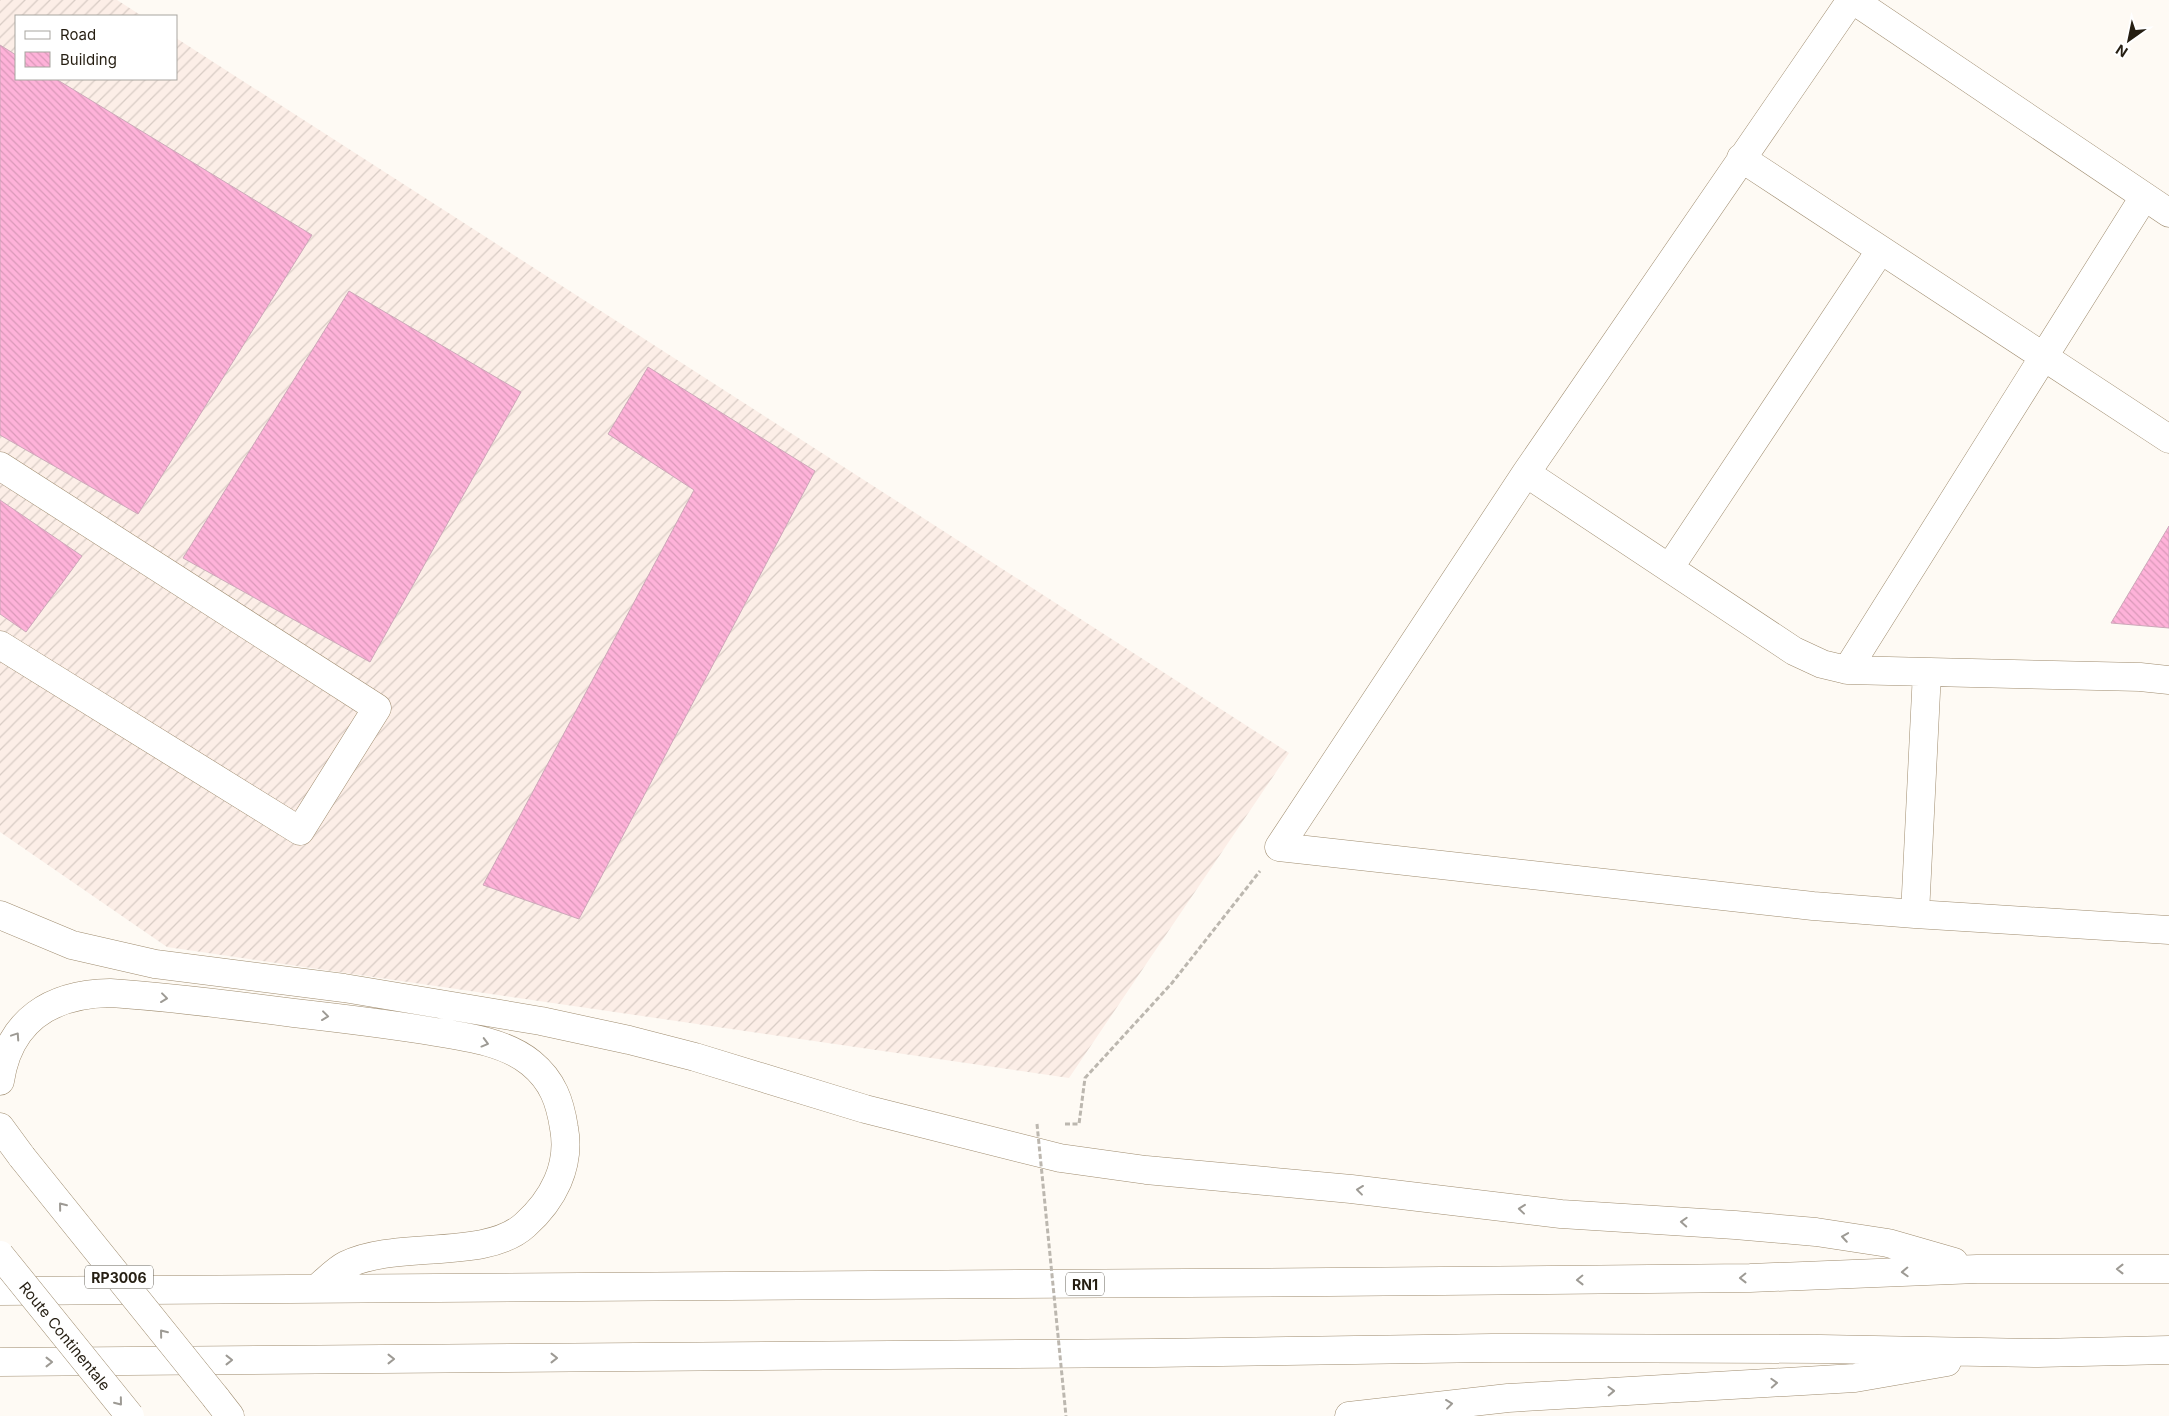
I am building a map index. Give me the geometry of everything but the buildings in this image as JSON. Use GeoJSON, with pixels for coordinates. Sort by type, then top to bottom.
{"type":"FeatureCollection","features":[{"type":"Feature","properties":{"kind":"main road"},"geometry":{"type":"LineString","coordinates":[[2169,213],[1852,0],[1741,158],[1444,594],[1279,847],[1803,905],[2169,930]]}},
{"type":"Feature","properties":{"kind":"main road"},"geometry":{"type":"LineString","coordinates":[[1741,158],[2169,439]]}},
{"type":"Feature","properties":{"kind":"main road"},"geometry":{"type":"LineString","coordinates":[[1847,670],[2144,196]]}},
{"type":"Feature","properties":{"kind":"main road"},"geometry":{"type":"LineString","coordinates":[[1670,567],[1880,251]]}},
{"type":"Feature","properties":{"kind":"main road"},"geometry":{"type":"LineString","coordinates":[[0,466],[378,708],[300,831],[0,645]]}},
{"type":"Feature","properties":{"kind":"main road"},"geometry":{"type":"LineString","coordinates":[[1526,473],[1794,651],[1822,664],[1847,670],[2140,677],[2169,680]]}},
{"type":"Feature","properties":{"kind":"main road"},"geometry":{"type":"LineString","coordinates":[[1915,914],[1927,672]]}},
{"type":"Feature","properties":{"kind":"main road"},"geometry":{"type":"LineString","coordinates":[[0,915],[72,945],[148,963],[344,988],[541,1021],[629,1040],[695,1057],[865,1110],[1060,1158],[1146,1170],[1341,1188],[1560,1214],[1816,1232],[1888,1243],[1977,1269]]}},
{"type":"Feature","properties":{"kind":"main road"},"geometry":{"type":"LineString","coordinates":[[0,1081],[2,1065],[10,1046],[22,1027],[34,1015],[50,1004],[92,993],[110,993],[326,1016],[460,1036],[512,1052],[530,1062],[547,1078],[557,1093],[566,1136],[566,1154],[562,1174],[544,1207],[522,1228],[486,1243],[400,1252],[346,1265],[317,1288]]}},
{"type":"Feature","properties":{"kind":"main road","name":"RP3006"},"geometry":{"type":"LineString","coordinates":[[0,1127],[223,1407]]}},
{"type":"Feature","properties":{"kind":"main road","name":"Route Continentale"},"geometry":{"type":"LineString","coordinates":[[0,1255],[130,1416]]}},
{"type":"Feature","properties":{"kind":"main road","name":"RN1"},"geometry":{"type":"LineString","coordinates":[[0,1291],[1750,1278],[1977,1269],[2169,1269]]}},
{"type":"Feature","properties":{"kind":"main road"},"geometry":{"type":"LineString","coordinates":[[0,1362],[1154,1353],[1492,1348],[2038,1352],[2169,1350]]}},
{"type":"Feature","properties":{"kind":"main road"},"geometry":{"type":"LineString","coordinates":[[1349,1416],[1508,1398],[1854,1378],[1956,1360],[2038,1352]]}},
{"type":"Feature","properties":{"kind":"path"},"geometry":{"type":"LineString","coordinates":[[1062,1124],[1079,1124],[1085,1078],[1172,983],[1279,847]]}},
{"type":"Feature","properties":{"kind":"path"},"geometry":{"type":"LineString","coordinates":[[1046,1124],[1037,1124],[1066,1416]]}},
{"type":"Feature","properties":{"kind":"shaded area"},"geometry":{"type":"Polygon","coordinates":[[[0,0],[117,0],[140,15],[15,15],[15,80],[178,80],[178,39],[1289,753],[1069,1078],[167,947],[0,832],[0,0]]]}}]}
